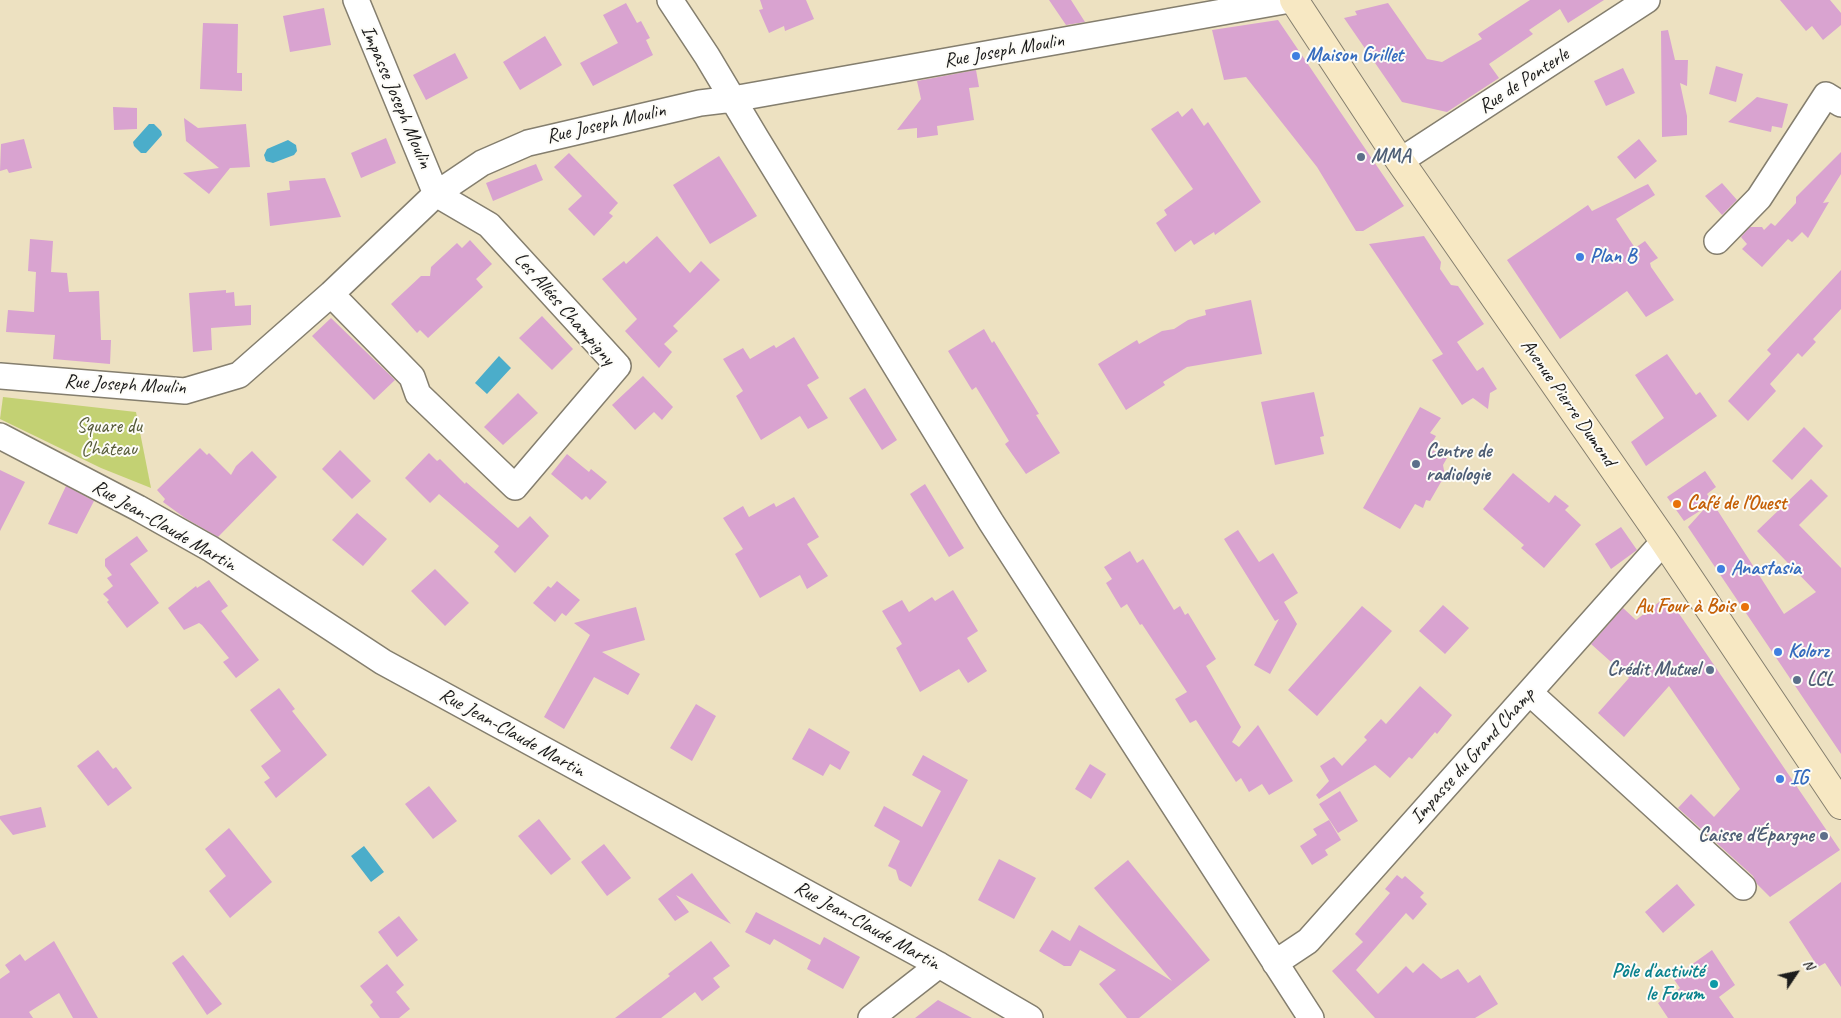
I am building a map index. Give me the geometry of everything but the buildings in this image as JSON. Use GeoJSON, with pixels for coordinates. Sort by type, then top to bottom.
{"type":"FeatureCollection","features":[{"type":"Feature","properties":{"kind":"main road","name":"Avenue Pierre Dumond"},"geometry":{"type":"LineString","coordinates":[[1294,0],[1400,161],[1664,541],[1841,805]]}},
{"type":"Feature","properties":{"kind":"street","name":"Impasse Joseph Moulin"},"geometry":{"type":"LineString","coordinates":[[356,0],[436,194]]}},
{"type":"Feature","properties":{"kind":"street"},"geometry":{"type":"LineString","coordinates":[[670,0],[708,56],[991,522],[1311,1018]]}},
{"type":"Feature","properties":{"kind":"street","name":"Rue Joseph Moulin"},"geometry":{"type":"LineString","coordinates":[[0,376],[185,391],[240,375],[331,294],[436,194],[482,163],[528,143],[661,111],[1290,0]]}},
{"type":"Feature","properties":{"kind":"street","name":"Rue de Ponterle"},"geometry":{"type":"LineString","coordinates":[[1400,161],[1647,0]]}},
{"type":"Feature","properties":{"kind":"street"},"geometry":{"type":"LineString","coordinates":[[1718,240],[1759,198],[1833,100]]}},
{"type":"Feature","properties":{"kind":"street","name":"Les Allées Champigny"},"geometry":{"type":"LineString","coordinates":[[331,294],[412,377],[418,394],[515,487],[618,366],[489,225],[436,194]]}},
{"type":"Feature","properties":{"kind":"street","name":"Rue Jean-Claude Martin"},"geometry":{"type":"LineString","coordinates":[[0,436],[138,508],[211,549],[383,662],[939,965],[1030,1018]]}},
{"type":"Feature","properties":{"kind":"street","name":"Impasse du Grand Champ"},"geometry":{"type":"LineString","coordinates":[[1275,963],[1308,941],[1664,541]]}},
{"type":"Feature","properties":{"kind":"street"},"geometry":{"type":"LineString","coordinates":[[1538,684],[1743,887]]}},
{"type":"Feature","properties":{"kind":"street"},"geometry":{"type":"LineString","coordinates":[[871,1018],[939,965]]}},
{"type":"Feature","properties":{"kind":"green space","name":"Square du Château"},"geometry":{"type":"Polygon","coordinates":[[[3,397],[136,412],[151,488],[101,468],[0,419],[3,397]]]}},
{"type":"Feature","properties":{"kind":"water"},"geometry":{"type":"Polygon","coordinates":[[[149,124],[154,124],[161,131],[162,135],[146,153],[141,153],[134,146],[133,142],[149,124]]]}},
{"type":"Feature","properties":{"kind":"water"},"geometry":{"type":"Polygon","coordinates":[[[288,140],[296,145],[297,151],[294,155],[273,163],[266,161],[264,155],[267,149],[288,140]]]}},
{"type":"Feature","properties":{"kind":"water"},"geometry":{"type":"Polygon","coordinates":[[[499,356],[511,368],[487,394],[475,383],[499,356]]]}},
{"type":"Feature","properties":{"kind":"water"},"geometry":{"type":"Polygon","coordinates":[[[364,846],[384,872],[371,882],[351,856],[364,846]]]}},
{"type":"Feature","properties":{"kind":"place","name":"Maison Grillet"},"geometry":{"type":"Point","coordinates":[1296,56]}},
{"type":"Feature","properties":{"kind":"place","name":"MMA"},"geometry":{"type":"Point","coordinates":[1361,157]}},
{"type":"Feature","properties":{"kind":"place","name":"Plan B"},"geometry":{"type":"Point","coordinates":[1580,257]}},
{"type":"Feature","properties":{"kind":"place","name":"Centre de radiologie"},"geometry":{"type":"Point","coordinates":[1416,464]}},
{"type":"Feature","properties":{"kind":"place","name":"Café de l'Ouest"},"geometry":{"type":"Point","coordinates":[1677,504]}},
{"type":"Feature","properties":{"kind":"place","name":"Anastasia"},"geometry":{"type":"Point","coordinates":[1721,569]}},
{"type":"Feature","properties":{"kind":"place","name":"Au Four à Bois"},"geometry":{"type":"Point","coordinates":[1745,607]}},
{"type":"Feature","properties":{"kind":"place","name":"Kolorz"},"geometry":{"type":"Point","coordinates":[1778,652]}},
{"type":"Feature","properties":{"kind":"place","name":"Crédit Mutuel"},"geometry":{"type":"Point","coordinates":[1710,670]}},
{"type":"Feature","properties":{"kind":"place","name":"LCL"},"geometry":{"type":"Point","coordinates":[1797,680]}},
{"type":"Feature","properties":{"kind":"place","name":"IG"},"geometry":{"type":"Point","coordinates":[1780,779]}},
{"type":"Feature","properties":{"kind":"place","name":"Caisse d'Épargne"},"geometry":{"type":"Point","coordinates":[1824,836]}},
{"type":"Feature","properties":{"kind":"place","name":"Pôle d'activité le Forum"},"geometry":{"type":"Point","coordinates":[1714,984]}}]}
